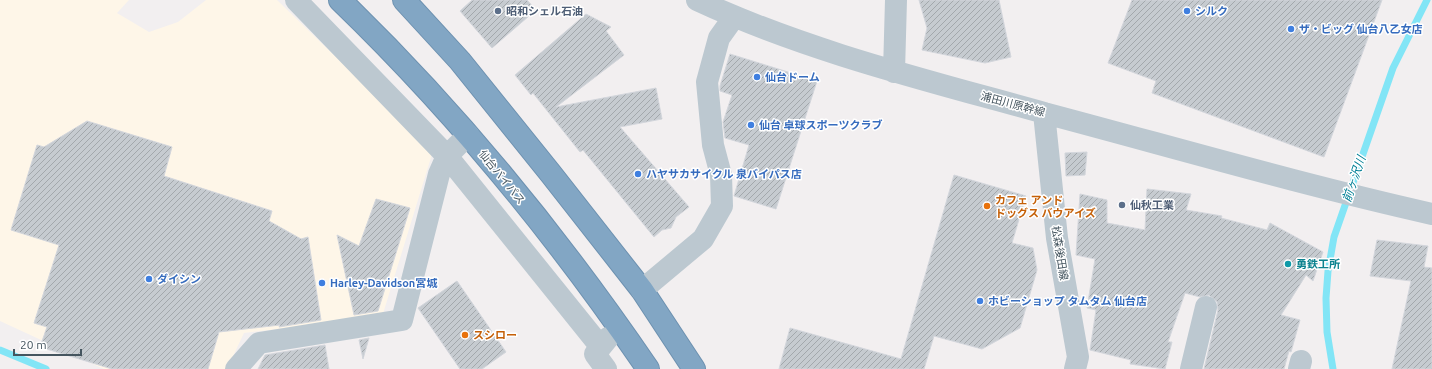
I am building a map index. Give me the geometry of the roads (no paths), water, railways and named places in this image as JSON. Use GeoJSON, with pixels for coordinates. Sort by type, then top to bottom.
{"type":"FeatureCollection","features":[{"type":"Feature","properties":{"kind":"highway","name":"仙台バイパス"},"geometry":{"type":"LineString","coordinates":[[340,0],[383,42],[468,135],[545,229],[620,327],[648,369]]}},
{"type":"Feature","properties":{"kind":"highway"},"geometry":{"type":"LineString","coordinates":[[404,0],[460,62],[642,290],[694,369]]}},
{"type":"Feature","properties":{"kind":"street"},"geometry":{"type":"LineString","coordinates":[[296,0],[447,156],[600,346]]}},
{"type":"Feature","properties":{"kind":"street","name":"浦田川原幹線"},"geometry":{"type":"LineString","coordinates":[[697,0],[734,17],[812,46],[894,72],[1334,191],[1432,214]]}},
{"type":"Feature","properties":{"kind":"street"},"geometry":{"type":"LineString","coordinates":[[894,72],[896,0]]}},
{"type":"Feature","properties":{"kind":"street"},"geometry":{"type":"LineString","coordinates":[[642,290],[702,240],[722,206],[721,175],[713,145],[707,82],[719,38],[734,17]]}},
{"type":"Feature","properties":{"kind":"street","name":"松森後田線"},"geometry":{"type":"LineString","coordinates":[[1044,113],[1057,238],[1078,357],[1075,369]]}},
{"type":"Feature","properties":{"kind":"street"},"geometry":{"type":"LineString","coordinates":[[236,369],[259,343],[402,320],[439,174],[447,156],[468,135]]}},
{"type":"Feature","properties":{"kind":"street"},"geometry":{"type":"LineString","coordinates":[[1191,369],[1206,307]]}},
{"type":"Feature","properties":{"kind":"street"},"geometry":{"type":"LineString","coordinates":[[606,369],[596,354],[600,346],[620,327]]}},
{"type":"Feature","properties":{"kind":"waterway","name":"前ヶ沢川"},"geometry":{"type":"LineString","coordinates":[[1333,369],[1327,332],[1326,298],[1328,271],[1334,237],[1393,68],[1427,0]]}},
{"type":"Feature","properties":{"kind":"waterway"},"geometry":{"type":"LineString","coordinates":[[0,350],[46,369]]}},
{"type":"Feature","properties":{"kind":"place","name":"昭和シェル石油"},"geometry":{"type":"Point","coordinates":[498,11]}},
{"type":"Feature","properties":{"kind":"place","name":"シルク"},"geometry":{"type":"Point","coordinates":[1187,11]}},
{"type":"Feature","properties":{"kind":"place","name":"ザ・ビッグ 仙台八乙女店"},"geometry":{"type":"Point","coordinates":[1291,29]}},
{"type":"Feature","properties":{"kind":"place","name":"仙台ドーム"},"geometry":{"type":"Point","coordinates":[757,77]}},
{"type":"Feature","properties":{"kind":"place","name":"仙台 卓球スポーツクラブ"},"geometry":{"type":"Point","coordinates":[751,125]}},
{"type":"Feature","properties":{"kind":"place","name":"ハヤサカサイクル 泉バイパス店"},"geometry":{"type":"Point","coordinates":[638,174]}},
{"type":"Feature","properties":{"kind":"place","name":"仙秋工業"},"geometry":{"type":"Point","coordinates":[1122,205]}},
{"type":"Feature","properties":{"kind":"place","name":"カフェ アンド ドッグス バウアイズ"},"geometry":{"type":"Point","coordinates":[987,206]}},
{"type":"Feature","properties":{"kind":"place","name":"勇鉄工所"},"geometry":{"type":"Point","coordinates":[1288,264]}},
{"type":"Feature","properties":{"kind":"place","name":"ダイシン"},"geometry":{"type":"Point","coordinates":[149,279]}},
{"type":"Feature","properties":{"kind":"place","name":"Harley-Davidson宮城"},"geometry":{"type":"Point","coordinates":[322,283]}},
{"type":"Feature","properties":{"kind":"place","name":"ホビーショップ タムタム 仙台店"},"geometry":{"type":"Point","coordinates":[980,301]}},
{"type":"Feature","properties":{"kind":"place","name":"スシロー"},"geometry":{"type":"Point","coordinates":[465,335]}}]}
